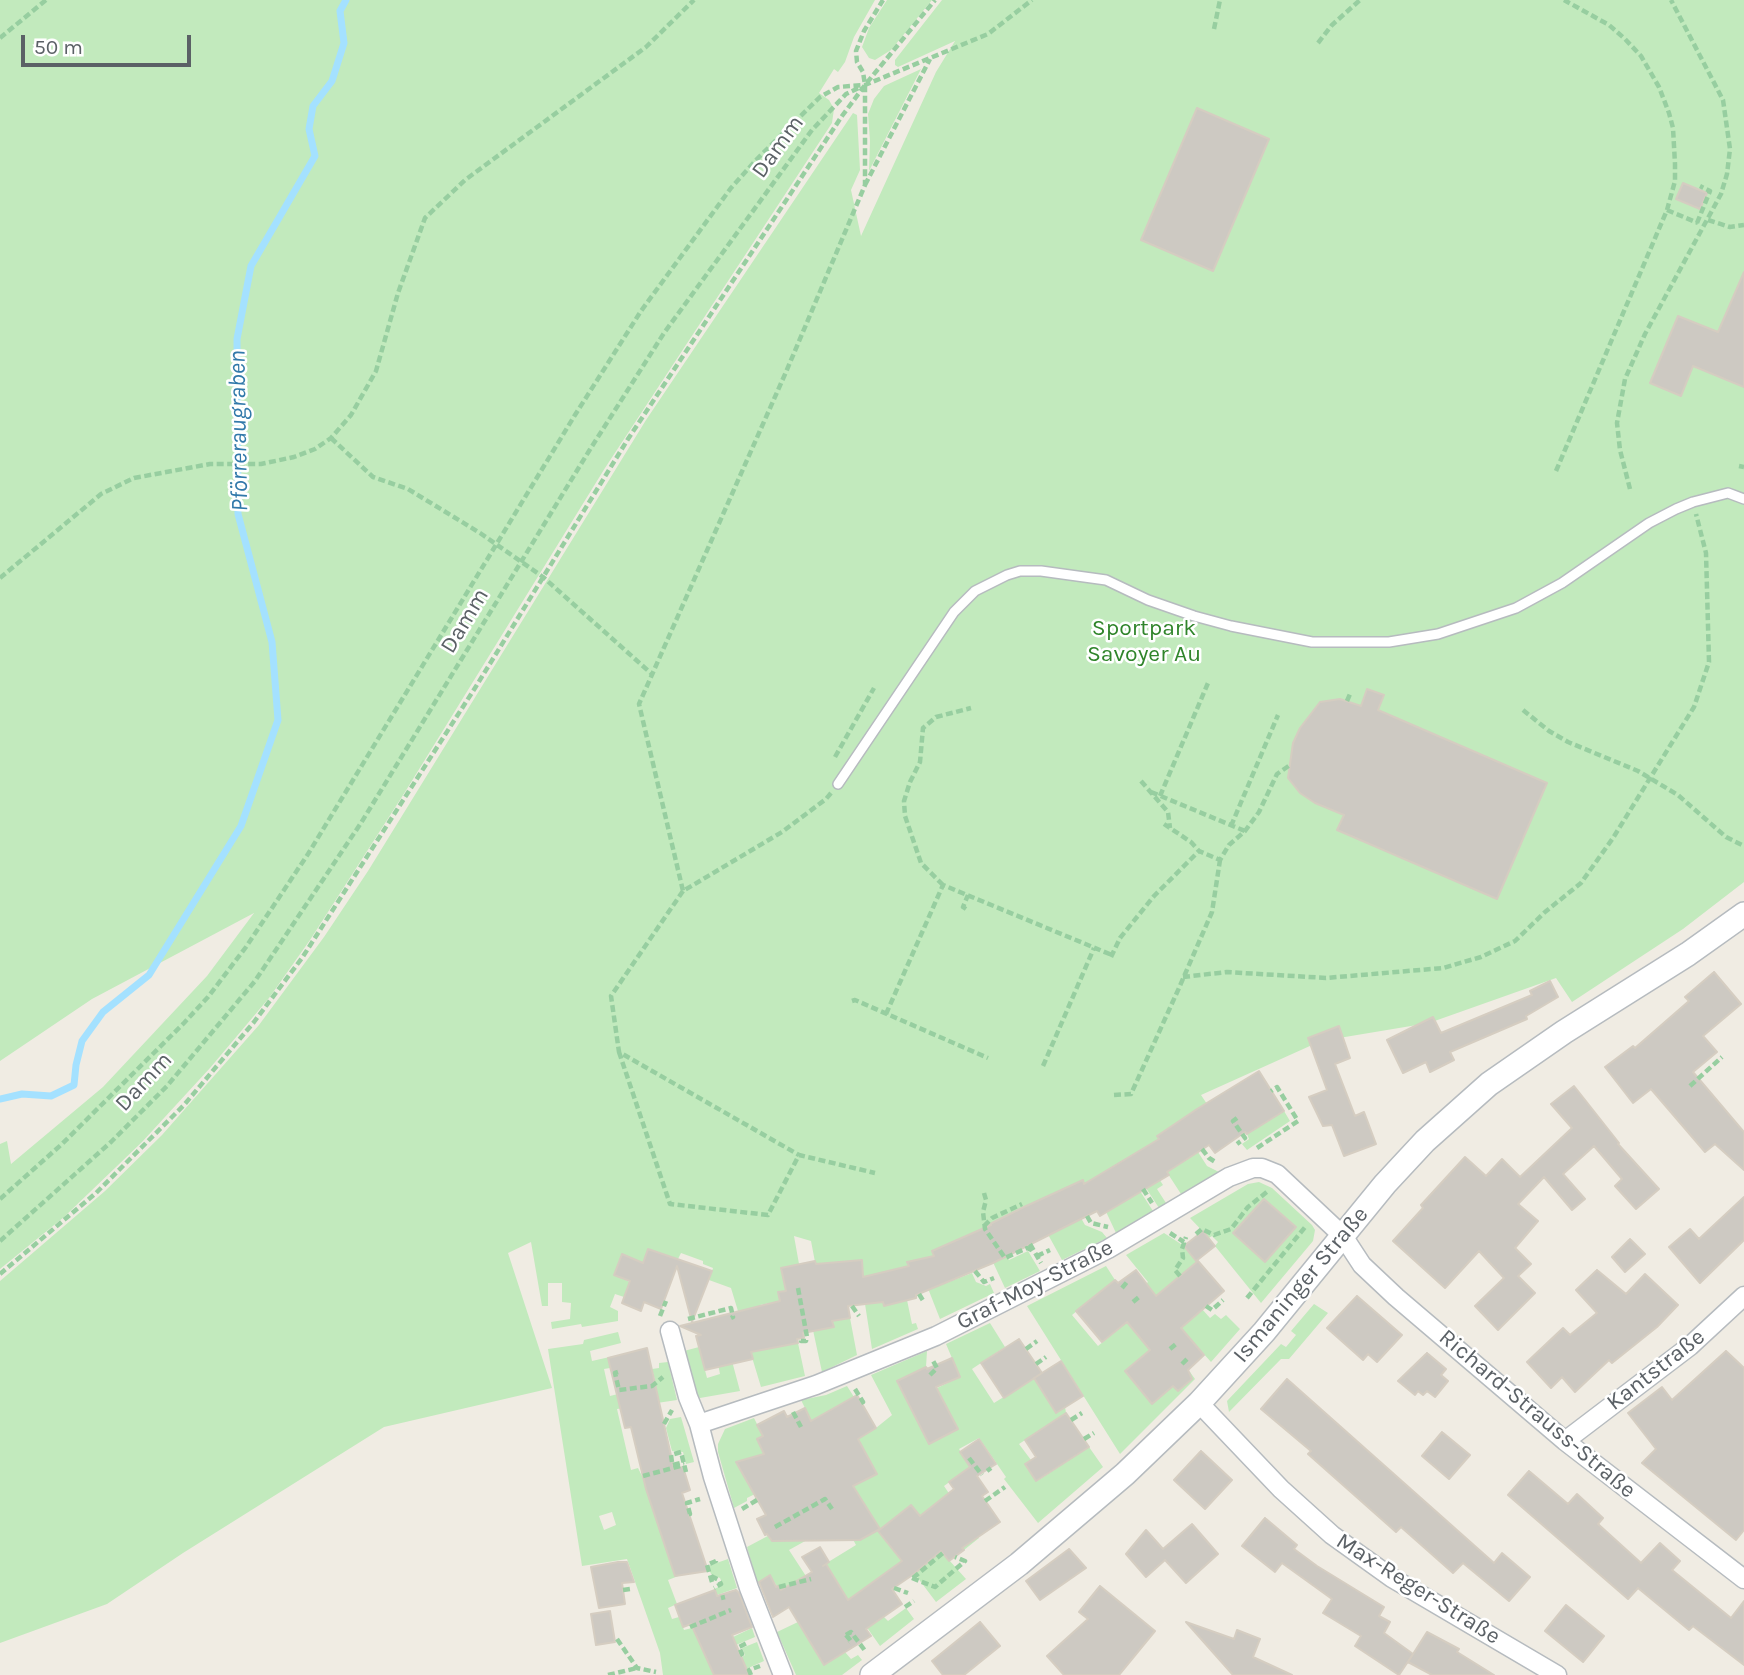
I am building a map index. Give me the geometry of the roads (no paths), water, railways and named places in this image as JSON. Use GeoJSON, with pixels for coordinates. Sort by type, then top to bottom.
{"type":"FeatureCollection","features":[{"type":"Feature","properties":{"kind":"street","name":"Ismaninger Straße"},"geometry":{"type":"LineString","coordinates":[[871,1667],[1019,1564],[1125,1474],[1199,1404],[1264,1332],[1385,1184],[1425,1141],[1489,1084],[1564,1032],[1688,954],[1744,914]]}},
{"type":"Feature","properties":{"kind":"street","name":"Graf-Moy-Straße"},"geometry":{"type":"LineString","coordinates":[[699,1424],[816,1385],[936,1336],[1108,1249],[1244,1170],[1262,1168],[1277,1174],[1343,1236]]}},
{"type":"Feature","properties":{"kind":"street","name":"Richard-Strauss-Straße"},"geometry":{"type":"LineString","coordinates":[[1343,1236],[1362,1265],[1396,1297],[1565,1441],[1744,1579]]}},
{"type":"Feature","properties":{"kind":"street","name":"Kantstraße"},"geometry":{"type":"LineString","coordinates":[[1565,1441],[1690,1346],[1744,1296]]}},
{"type":"Feature","properties":{"kind":"street"},"geometry":{"type":"LineString","coordinates":[[664,1325],[699,1424],[748,1588],[783,1675]]}},
{"type":"Feature","properties":{"kind":"street","name":"Max-Reger-Straße"},"geometry":{"type":"LineString","coordinates":[[1199,1404],[1281,1489],[1332,1535],[1392,1578],[1557,1675]]}},
{"type":"Feature","properties":{"kind":"lane"},"geometry":{"type":"LineString","coordinates":[[839,782],[954,612],[975,591],[1007,575],[1020,571],[1041,571],[1106,580],[1148,600],[1194,616],[1312,642],[1389,642],[1438,634],[1516,608],[1562,583],[1649,523],[1693,502],[1728,493],[1744,499]]}},
{"type":"Feature","properties":{"kind":"waterway","name":"Pförreraugraben"},"geometry":{"type":"LineString","coordinates":[[0,1099],[22,1094],[51,1096],[74,1085],[82,1041],[103,1012],[149,975],[241,826],[278,720],[272,642],[238,514],[237,339],[251,266],[315,156],[309,129],[313,106],[332,81],[344,43],[340,11],[346,0]]}},
{"type":"Feature","properties":{"kind":"park label","name":"Sportpark Savoyer Au"},"geometry":{"type":"Point","coordinates":[1144,641]}}]}
